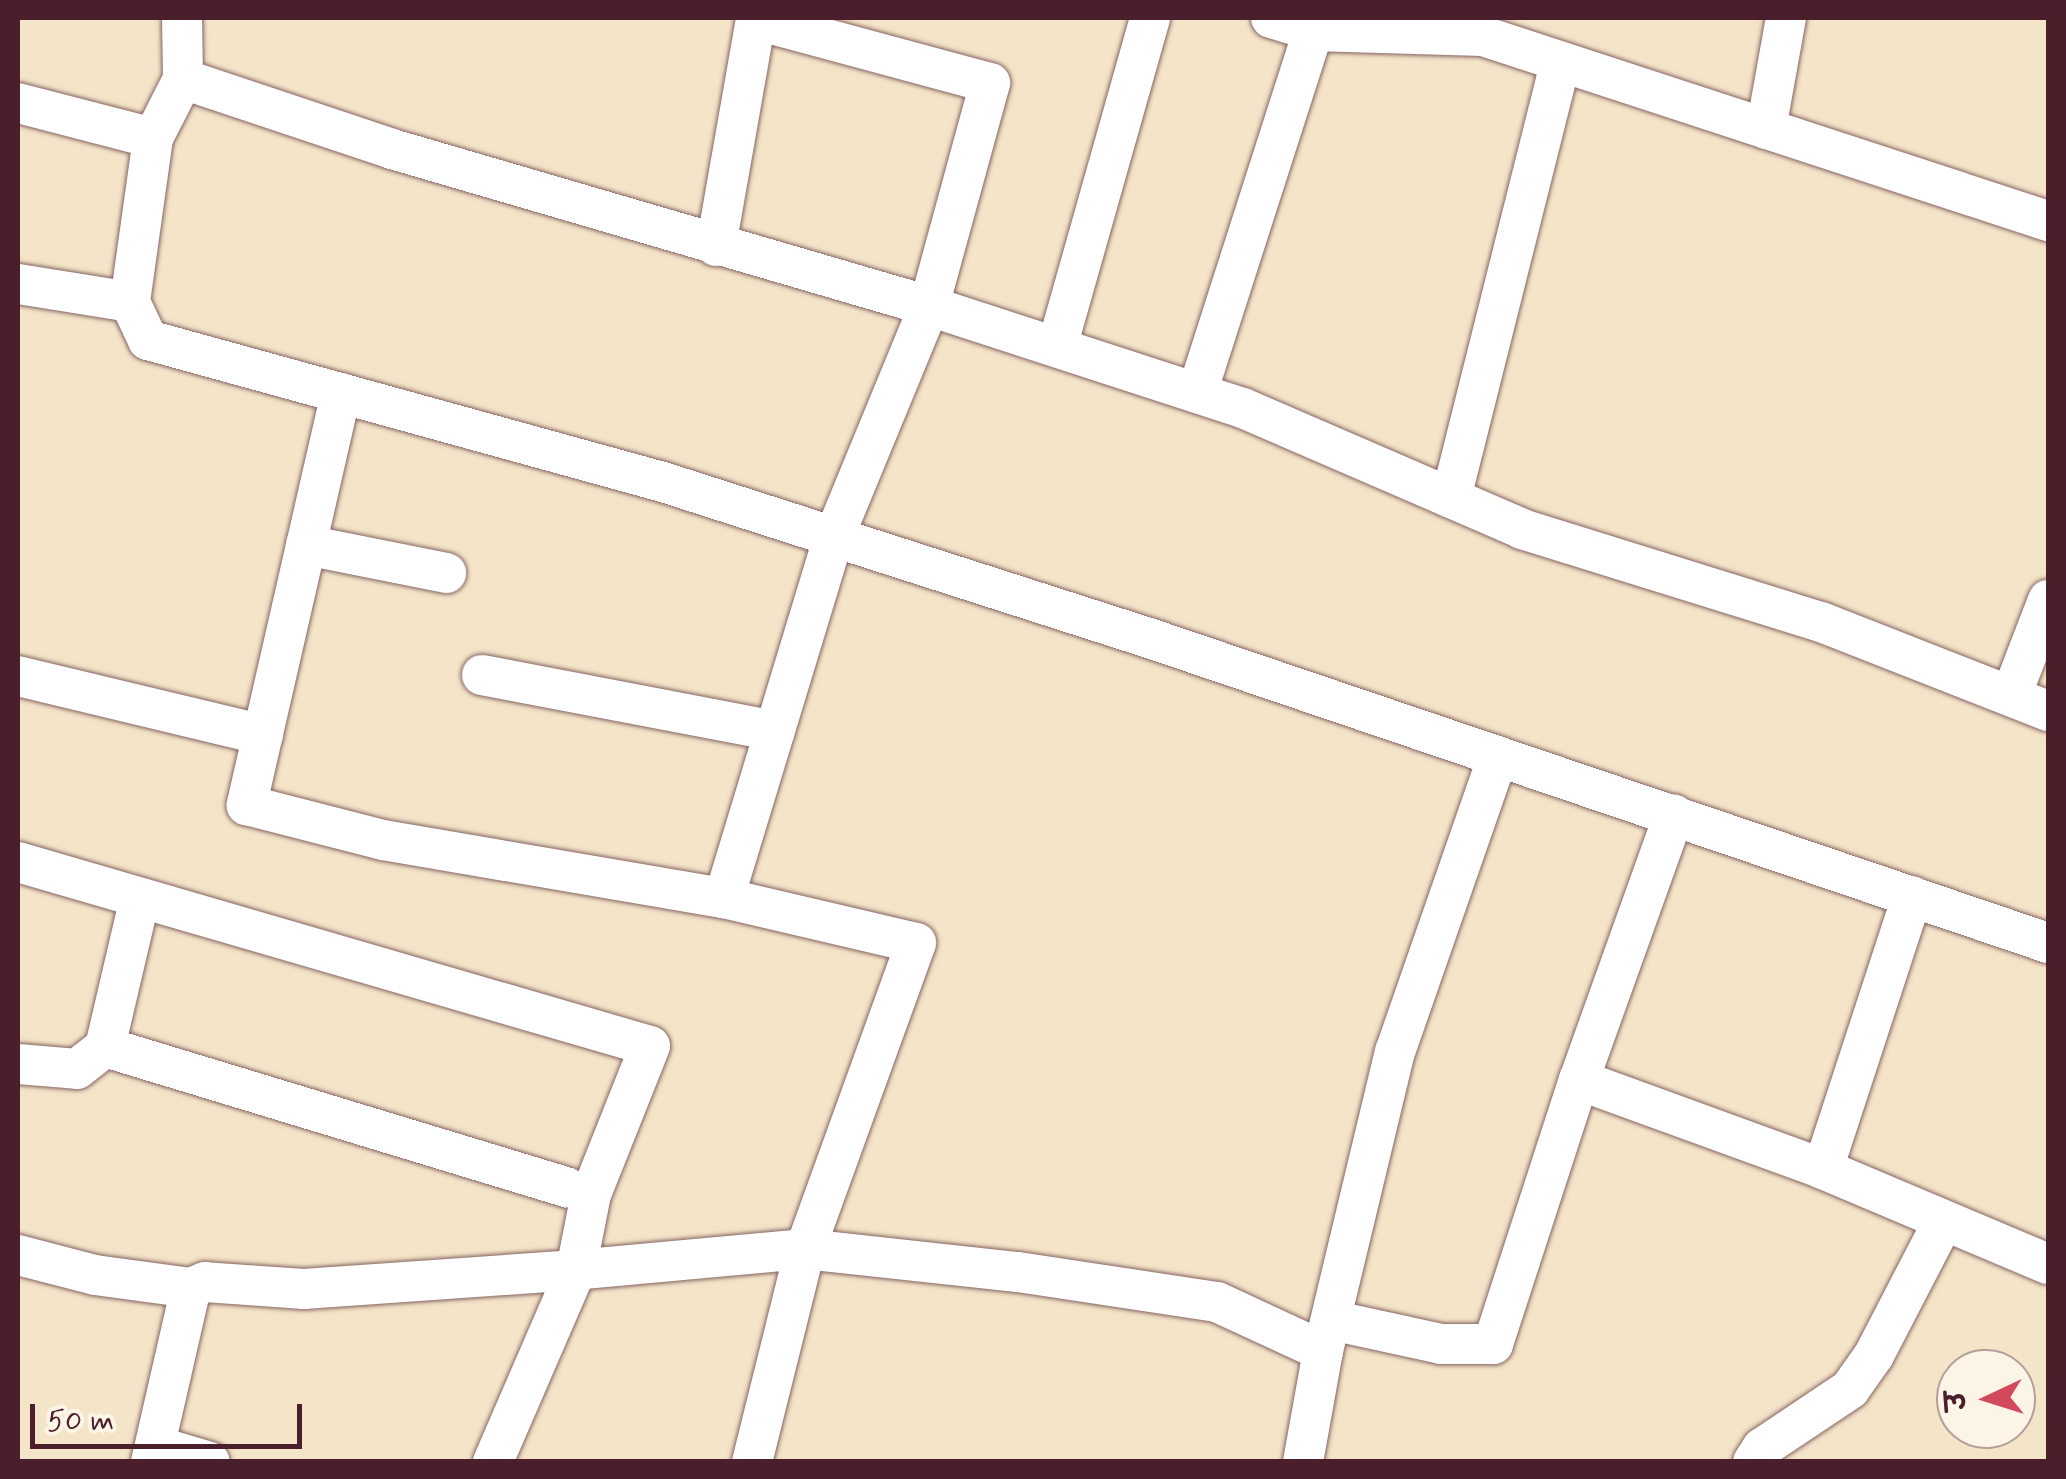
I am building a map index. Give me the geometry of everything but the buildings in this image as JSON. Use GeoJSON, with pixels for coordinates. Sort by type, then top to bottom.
{"type":"FeatureCollection","features":[{"type":"Feature","properties":{"kind":"street"},"geometry":{"type":"LineString","coordinates":[[182,18],[183,79],[154,138],[130,302],[148,340],[662,482],[1498,756],[2048,943]]}},
{"type":"Feature","properties":{"kind":"street"},"geometry":{"type":"LineString","coordinates":[[1058,347],[1150,18]]}},
{"type":"Feature","properties":{"kind":"street"},"geometry":{"type":"LineString","coordinates":[[1270,18],[1314,30],[1482,36],[1501,29],[1560,63],[2048,221]]}},
{"type":"Feature","properties":{"kind":"street"},"geometry":{"type":"LineString","coordinates":[[1766,129],[1786,18]]}},
{"type":"Feature","properties":{"kind":"street"},"geometry":{"type":"LineString","coordinates":[[716,246],[756,19],[990,82],[929,306],[834,537],[724,898]]}},
{"type":"Feature","properties":{"kind":"street"},"geometry":{"type":"LineString","coordinates":[[1197,393],[1314,30]]}},
{"type":"Feature","properties":{"kind":"street"},"geometry":{"type":"LineString","coordinates":[[1451,498],[1560,63]]}},
{"type":"Feature","properties":{"kind":"street"},"geometry":{"type":"LineString","coordinates":[[183,79],[392,149],[929,306],[1243,408],[1522,529],[1821,622],[2030,704],[2048,600]]}},
{"type":"Feature","properties":{"kind":"street"},"geometry":{"type":"LineString","coordinates":[[18,103],[154,138]]}},
{"type":"Feature","properties":{"kind":"street"},"geometry":{"type":"LineString","coordinates":[[18,284],[130,302]]}},
{"type":"Feature","properties":{"kind":"street"},"geometry":{"type":"LineString","coordinates":[[341,393],[247,804],[383,840],[724,898],[916,944],[805,1249],[752,1462]]}},
{"type":"Feature","properties":{"kind":"street"},"geometry":{"type":"LineString","coordinates":[[306,545],[446,573]]}},
{"type":"Feature","properties":{"kind":"street"},"geometry":{"type":"LineString","coordinates":[[18,676],[262,735]]}},
{"type":"Feature","properties":{"kind":"street"},"geometry":{"type":"LineString","coordinates":[[482,676],[775,731]]}},
{"type":"Feature","properties":{"kind":"street"},"geometry":{"type":"LineString","coordinates":[[1303,1462],[1327,1336],[1395,1052],[1498,756]]}},
{"type":"Feature","properties":{"kind":"street"},"geometry":{"type":"LineString","coordinates":[[18,1255],[94,1275],[191,1288],[206,1282],[304,1289],[805,1249],[1018,1272],[1217,1302],[1327,1336],[1493,1344],[1579,1080],[1674,815]]}},
{"type":"Feature","properties":{"kind":"street"},"geometry":{"type":"LineString","coordinates":[[18,862],[650,1046],[591,1194],[576,1270],[494,1462]]}},
{"type":"Feature","properties":{"kind":"street"},"geometry":{"type":"LineString","coordinates":[[1824,1169],[1912,896]]}},
{"type":"Feature","properties":{"kind":"street"},"geometry":{"type":"LineString","coordinates":[[18,1064],[77,1069],[105,1048],[140,898]]}},
{"type":"Feature","properties":{"kind":"street"},"geometry":{"type":"LineString","coordinates":[[105,1048],[567,1186]]}},
{"type":"Feature","properties":{"kind":"street"},"geometry":{"type":"LineString","coordinates":[[1579,1080],[1824,1169],[2048,1264]]}},
{"type":"Feature","properties":{"kind":"street"},"geometry":{"type":"LineString","coordinates":[[1753,1462],[1762,1448],[1850,1388],[1874,1355],[1943,1222]]}},
{"type":"Feature","properties":{"kind":"street"},"geometry":{"type":"LineString","coordinates":[[191,1288],[154,1454],[210,1462]]}}]}
